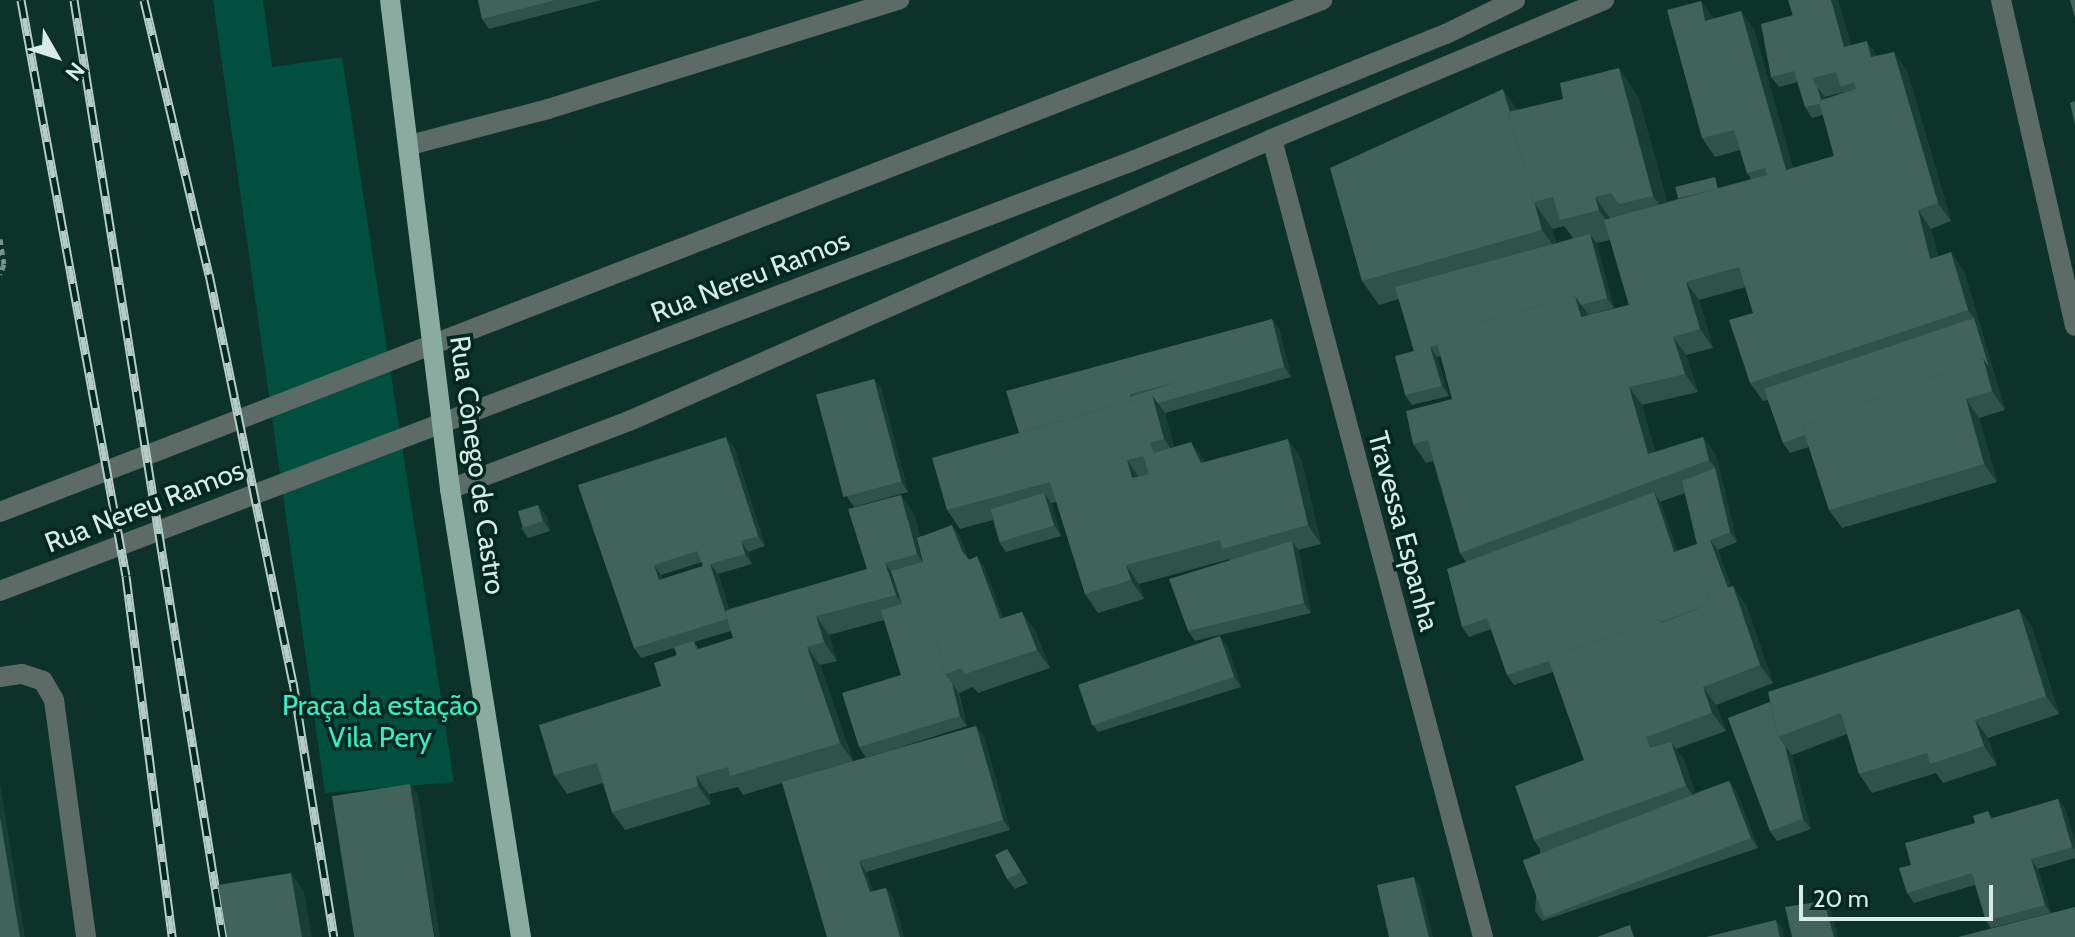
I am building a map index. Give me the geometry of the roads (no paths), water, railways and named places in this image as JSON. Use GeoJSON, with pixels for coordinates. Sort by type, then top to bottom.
{"type":"FeatureCollection","features":[{"type":"Feature","properties":{"kind":"main road","name":"Rua Cônego de Castro"},"geometry":{"type":"LineString","coordinates":[[390,0],[450,489],[521,937]]}},
{"type":"Feature","properties":{"kind":"street"},"geometry":{"type":"LineString","coordinates":[[410,145],[548,109],[899,0]]}},
{"type":"Feature","properties":{"kind":"street","name":"Rua Nereu Ramos"},"geometry":{"type":"LineString","coordinates":[[0,512],[1322,0]]}},
{"type":"Feature","properties":{"kind":"street","name":"Rua Nereu Ramos"},"geometry":{"type":"LineString","coordinates":[[0,591],[1115,167],[1446,34],[1515,0]]}},
{"type":"Feature","properties":{"kind":"street"},"geometry":{"type":"LineString","coordinates":[[450,489],[629,421],[1272,139],[1604,0]]}},
{"type":"Feature","properties":{"kind":"street"},"geometry":{"type":"LineString","coordinates":[[2001,0],[2075,326]]}},
{"type":"Feature","properties":{"kind":"street","name":"Travessa Espanha"},"geometry":{"type":"LineString","coordinates":[[1272,139],[1483,937]]}},
{"type":"Feature","properties":{"kind":"street"},"geometry":{"type":"LineString","coordinates":[[0,677],[22,674],[43,681],[54,700],[86,937]]}},
{"type":"Feature","properties":{"kind":"railway"},"geometry":{"type":"LineString","coordinates":[[21,0],[126,576],[172,937]]}},
{"type":"Feature","properties":{"kind":"railway"},"geometry":{"type":"LineString","coordinates":[[74,0],[223,937]]}},
{"type":"Feature","properties":{"kind":"railway"},"geometry":{"type":"LineString","coordinates":[[144,0],[209,274],[293,682],[334,937]]}},
{"type":"Feature","properties":{"kind":"park label","name":"Praça da estação Vila Pery"},"geometry":{"type":"Point","coordinates":[380,721]}}]}
